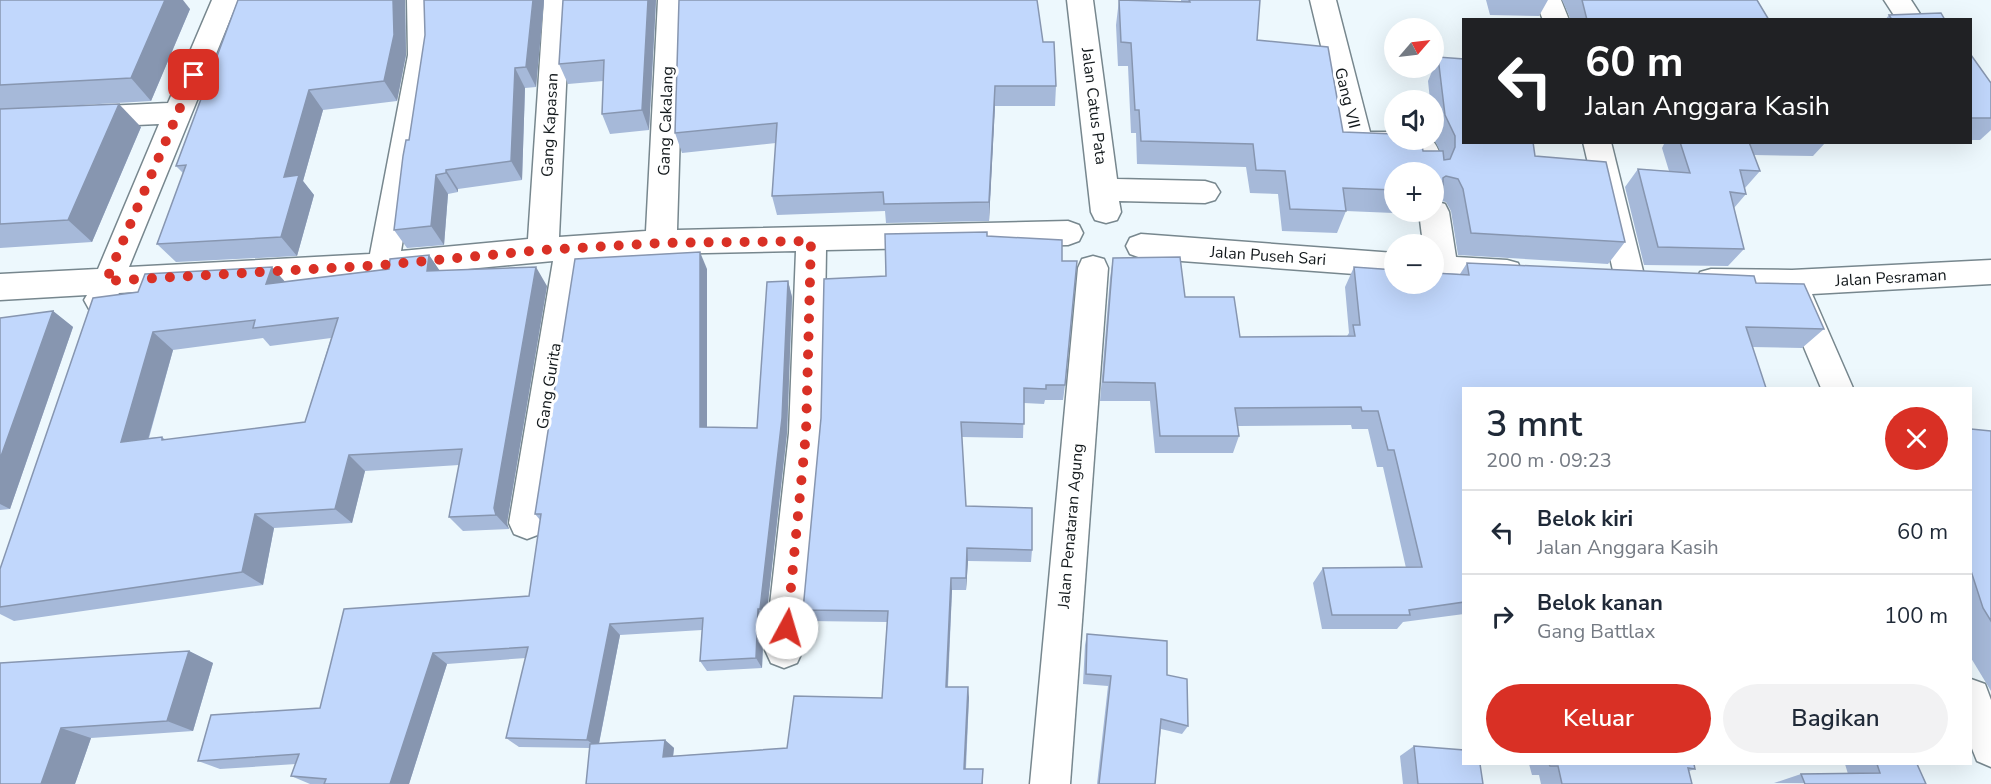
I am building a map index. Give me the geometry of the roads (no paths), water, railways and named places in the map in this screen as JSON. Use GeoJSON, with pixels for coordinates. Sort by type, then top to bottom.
{"type":"FeatureCollection","features":[{"type":"Feature","properties":{"kind":"street"},"geometry":{"type":"LineString","coordinates":[[92,325],[106,281],[225,0]]}},
{"type":"Feature","properties":{"kind":"street"},"geometry":{"type":"LineString","coordinates":[[383,265],[421,55],[420,0]]}},
{"type":"Feature","properties":{"kind":"street","name":"Gang Kapasan"},"geometry":{"type":"LineString","coordinates":[[557,0],[557,249]]}},
{"type":"Feature","properties":{"kind":"street","name":"Gang Cakalang"},"geometry":{"type":"LineString","coordinates":[[661,243],[670,0]]}},
{"type":"Feature","properties":{"kind":"street","name":"Jalan Catus Pata"},"geometry":{"type":"LineString","coordinates":[[1080,0],[1105,201]]}},
{"type":"Feature","properties":{"kind":"street","name":"Gang VII"},"geometry":{"type":"LineString","coordinates":[[1323,0],[1357,137],[1365,143],[1418,143],[1425,151],[1427,162]]}},
{"type":"Feature","properties":{"kind":"street"},"geometry":{"type":"LineString","coordinates":[[1548,0],[1555,18]]}},
{"type":"Feature","properties":{"kind":"street"},"geometry":{"type":"LineString","coordinates":[[1897,0],[1910,18]]}},
{"type":"Feature","properties":{"kind":"street"},"geometry":{"type":"LineString","coordinates":[[0,121],[178,113]]}},
{"type":"Feature","properties":{"kind":"street"},"geometry":{"type":"LineString","coordinates":[[1595,277],[1641,279],[1598,144]]}},
{"type":"Feature","properties":{"kind":"street"},"geometry":{"type":"LineString","coordinates":[[1105,201],[1140,234],[1140,246],[1132,261],[1114,269],[1093,268],[1077,259],[1069,247],[1068,233],[1073,224],[1105,201],[1205,192]]}},
{"type":"Feature","properties":{"kind":"street"},"geometry":{"type":"LineString","coordinates":[[0,287],[383,265],[557,249],[661,243],[1068,233]]}},
{"type":"Feature","properties":{"kind":"street"},"geometry":{"type":"LineString","coordinates":[[784,650],[806,433],[811,241]]}},
{"type":"Feature","properties":{"kind":"street","name":"Jalan Puseh Sari"},"geometry":{"type":"LineString","coordinates":[[1140,246],[1384,264]]}},
{"type":"Feature","properties":{"kind":"street","name":"Gang Gurita"},"geometry":{"type":"LineString","coordinates":[[527,523],[557,249]]}},
{"type":"Feature","properties":{"kind":"street","name":"Jalan Penataran Agung"},"geometry":{"type":"LineString","coordinates":[[1050,784],[1093,268]]}},
{"type":"Feature","properties":{"kind":"street"},"geometry":{"type":"LineString","coordinates":[[1444,268],[1536,274]]}},
{"type":"Feature","properties":{"kind":"street","name":"Jalan Pesraman"},"geometry":{"type":"LineString","coordinates":[[1792,283],[1991,272]]}},
{"type":"Feature","properties":{"kind":"street"},"geometry":{"type":"LineString","coordinates":[[1688,280],[1792,283],[1837,387]]}},
{"type":"Feature","properties":{"kind":"street"},"geometry":{"type":"LineString","coordinates":[[1972,700],[1991,747]]}}]}
